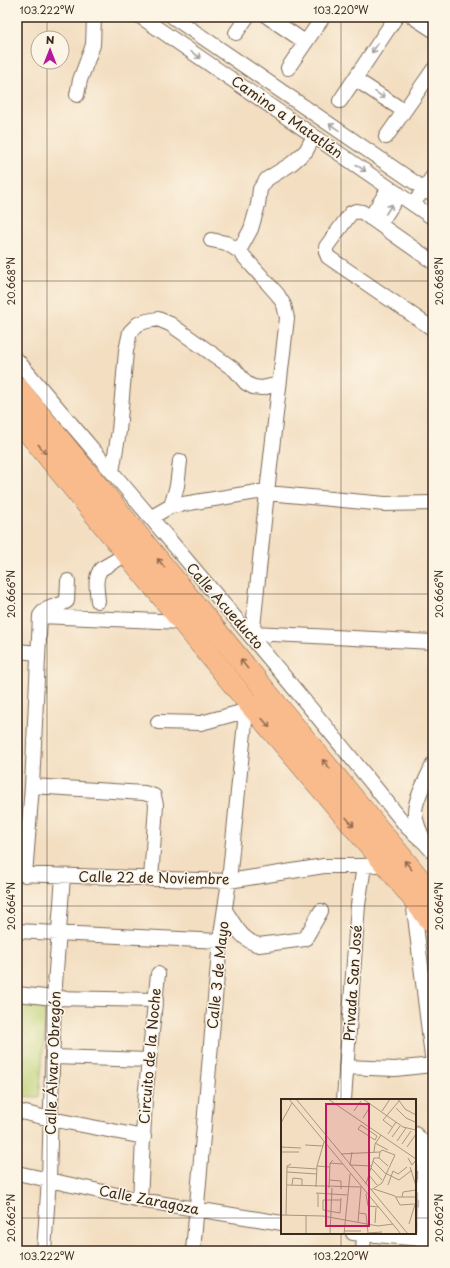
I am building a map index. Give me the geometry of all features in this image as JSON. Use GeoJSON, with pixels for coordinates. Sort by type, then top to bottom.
{"type":"FeatureCollection","features":[{"type":"Feature","properties":{"kind":"highway"},"geometry":{"type":"LineString","coordinates":[[17,387],[433,895]]}},
{"type":"Feature","properties":{"kind":"highway"},"geometry":{"type":"LineString","coordinates":[[17,419],[183,622],[245,705],[385,864],[433,924]]}},
{"type":"Feature","properties":{"kind":"street"},"geometry":{"type":"LineString","coordinates":[[77,95],[80,80],[93,45],[94,17]]}},
{"type":"Feature","properties":{"kind":"street","name":"Camino a Matatlán"},"geometry":{"type":"LineString","coordinates":[[141,17],[433,218]]}},
{"type":"Feature","properties":{"kind":"street","name":"Camino a Matatlán"},"geometry":{"type":"LineString","coordinates":[[174,17],[428,192]]}},
{"type":"Feature","properties":{"kind":"street"},"geometry":{"type":"LineString","coordinates":[[236,33],[247,17]]}},
{"type":"Feature","properties":{"kind":"street"},"geometry":{"type":"LineString","coordinates":[[268,17],[305,42]]}},
{"type":"Feature","properties":{"kind":"street"},"geometry":{"type":"LineString","coordinates":[[288,68],[323,17]]}},
{"type":"Feature","properties":{"kind":"street"},"geometry":{"type":"LineString","coordinates":[[340,101],[396,17]]}},
{"type":"Feature","properties":{"kind":"street"},"geometry":{"type":"LineString","coordinates":[[413,17],[430,24]]}},
{"type":"Feature","properties":{"kind":"street"},"geometry":{"type":"LineString","coordinates":[[177,41],[187,26]]}},
{"type":"Feature","properties":{"kind":"street"},"geometry":{"type":"LineString","coordinates":[[386,137],[433,70]]}},
{"type":"Feature","properties":{"kind":"street"},"geometry":{"type":"LineString","coordinates":[[355,79],[404,111]]}},
{"type":"Feature","properties":{"kind":"street"},"geometry":{"type":"LineString","coordinates":[[239,251],[251,229],[258,205],[260,189],[267,179],[291,164],[306,151],[314,136]]}},
{"type":"Feature","properties":{"kind":"street"},"geometry":{"type":"LineString","coordinates":[[413,204],[428,192],[433,176]]}},
{"type":"Feature","properties":{"kind":"street"},"geometry":{"type":"LineString","coordinates":[[375,221],[394,191]]}},
{"type":"Feature","properties":{"kind":"street"},"geometry":{"type":"LineString","coordinates":[[433,262],[362,212],[356,211],[351,213],[326,248],[328,257],[433,330]]}},
{"type":"Feature","properties":{"kind":"street"},"geometry":{"type":"LineString","coordinates":[[211,240],[226,243],[239,251],[278,295],[284,305],[287,318],[267,492],[253,635],[433,642]]}},
{"type":"Feature","properties":{"kind":"street"},"geometry":{"type":"LineString","coordinates":[[112,472],[119,431],[126,351],[130,332],[138,324],[147,320],[158,319],[170,324],[235,370],[246,383],[253,387],[262,388],[279,384]]}},
{"type":"Feature","properties":{"kind":"street","name":"Calle Acueducto"},"geometry":{"type":"LineString","coordinates":[[17,360],[150,518],[253,635],[407,827],[429,847]]}},
{"type":"Feature","properties":{"kind":"street"},"geometry":{"type":"LineString","coordinates":[[171,506],[180,461]]}},
{"type":"Feature","properties":{"kind":"street"},"geometry":{"type":"LineString","coordinates":[[150,518],[171,506],[258,492],[385,504],[433,503]]}},
{"type":"Feature","properties":{"kind":"street"},"geometry":{"type":"LineString","coordinates":[[98,601],[96,579],[100,569],[127,554]]}},
{"type":"Feature","properties":{"kind":"street"},"geometry":{"type":"LineString","coordinates":[[21,874],[32,786],[40,616],[42,612],[67,601],[68,581]]}},
{"type":"Feature","properties":{"kind":"street"},"geometry":{"type":"LineString","coordinates":[[40,616],[183,622]]}},
{"type":"Feature","properties":{"kind":"street"},"geometry":{"type":"LineString","coordinates":[[17,651],[38,653]]}},
{"type":"Feature","properties":{"kind":"street"},"geometry":{"type":"LineString","coordinates":[[158,722],[201,723],[245,705]]}},
{"type":"Feature","properties":{"kind":"street","name":"Calle 3 de Mayo"},"geometry":{"type":"LineString","coordinates":[[192,1251],[220,941],[229,881],[245,722],[245,705]]}},
{"type":"Feature","properties":{"kind":"street"},"geometry":{"type":"LineString","coordinates":[[429,847],[417,824],[415,813],[418,798],[433,764]]}},
{"type":"Feature","properties":{"kind":"street"},"geometry":{"type":"LineString","coordinates":[[32,786],[144,793],[154,796],[156,805],[151,879]]}},
{"type":"Feature","properties":{"kind":"street","name":"Calle 22 de Noviembre"},"geometry":{"type":"LineString","coordinates":[[21,874],[229,881],[324,866],[364,866],[385,864]]}},
{"type":"Feature","properties":{"kind":"street","name":"Privada San José"},"geometry":{"type":"LineString","coordinates":[[344,1099],[358,905],[364,866]]}},
{"type":"Feature","properties":{"kind":"street","name":"Calle Álvaro Obregón"},"geometry":{"type":"LineString","coordinates":[[44,1251],[49,1179],[54,998],[63,876]]}},
{"type":"Feature","properties":{"kind":"street"},"geometry":{"type":"LineString","coordinates":[[346,1067],[395,1069],[433,1065],[413,900]]}},
{"type":"Feature","properties":{"kind":"street"},"geometry":{"type":"LineString","coordinates":[[225,910],[245,939],[251,943],[259,945],[305,939],[321,912]]}},
{"type":"Feature","properties":{"kind":"street"},"geometry":{"type":"LineString","coordinates":[[17,931],[220,941]]}},
{"type":"Feature","properties":{"kind":"street","name":"Circuito de la Noche"},"geometry":{"type":"LineString","coordinates":[[140,1200],[145,1098],[158,974]]}},
{"type":"Feature","properties":{"kind":"street"},"geometry":{"type":"LineString","coordinates":[[17,994],[54,998],[156,1000]]}},
{"type":"Feature","properties":{"kind":"street"},"geometry":{"type":"LineString","coordinates":[[53,1057],[149,1060]]}},
{"type":"Feature","properties":{"kind":"street","name":"Circuito de la Noche"},"geometry":{"type":"LineString","coordinates":[[17,1111],[144,1137]]}},
{"type":"Feature","properties":{"kind":"street"},"geometry":{"type":"LineString","coordinates":[[363,1251],[358,1234],[430,1243],[424,1150],[421,1140],[416,1135]]}},
{"type":"Feature","properties":{"kind":"street","name":"Calle Zaragoza"},"geometry":{"type":"LineString","coordinates":[[17,1173],[140,1200],[281,1223]]}},
{"type":"Feature","properties":{"kind":"green space"},"geometry":{"type":"Polygon","coordinates":[[[17,999],[41,1004],[46,1016],[39,1097],[17,1096],[17,999]]]}}]}
